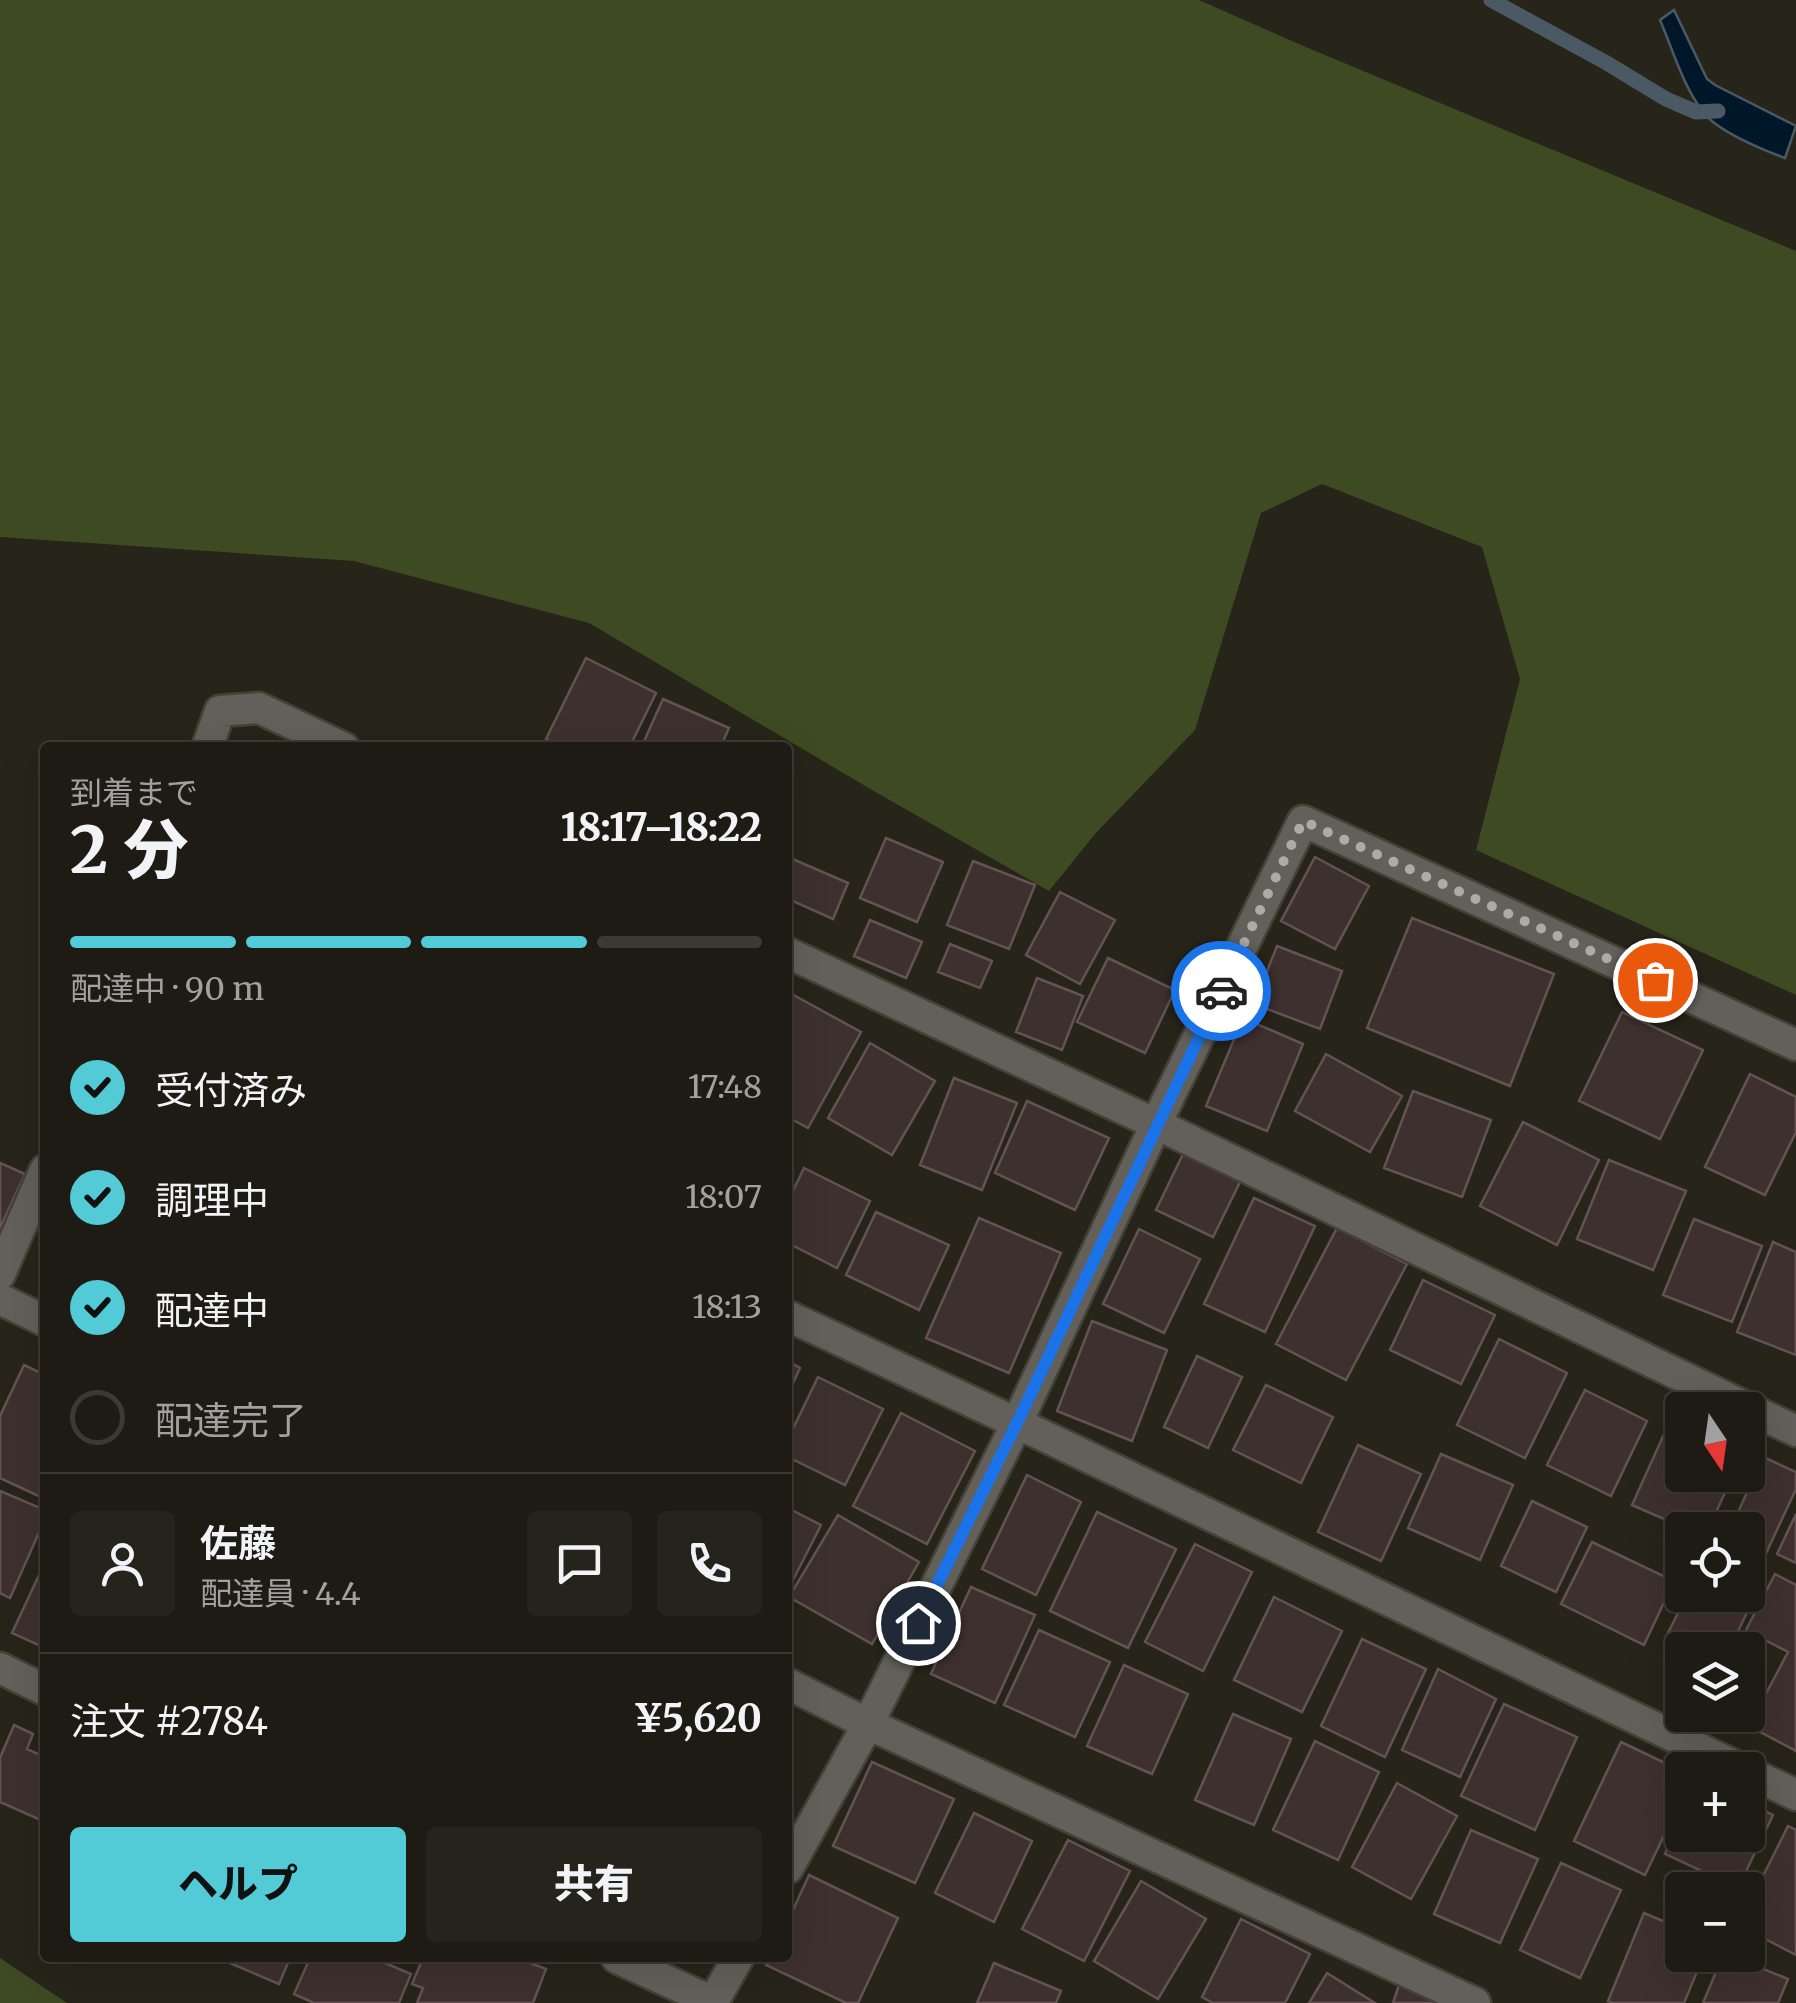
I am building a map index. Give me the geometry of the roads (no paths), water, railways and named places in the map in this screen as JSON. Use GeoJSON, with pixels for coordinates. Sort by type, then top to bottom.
{"type":"FeatureCollection","features":[{"type":"Feature","properties":{"kind":"street"},"geometry":{"type":"LineString","coordinates":[[210,742],[220,712],[258,708],[331,742]]}},
{"type":"Feature","properties":{"kind":"street"},"geometry":{"type":"LineString","coordinates":[[792,1861],[868,1724],[1017,1423],[1303,821],[1796,1044]]}},
{"type":"Feature","properties":{"kind":"street"},"geometry":{"type":"LineString","coordinates":[[792,955],[1156,1124],[1796,1431]]}},
{"type":"Feature","properties":{"kind":"street"},"geometry":{"type":"LineString","coordinates":[[0,1274],[40,1182]]}},
{"type":"Feature","properties":{"kind":"street"},"geometry":{"type":"LineString","coordinates":[[0,1300],[40,1320]]}},
{"type":"Feature","properties":{"kind":"street"},"geometry":{"type":"LineString","coordinates":[[792,1318],[1706,1752]]}},
{"type":"Feature","properties":{"kind":"street"},"geometry":{"type":"LineString","coordinates":[[0,1668],[40,1688]]}},
{"type":"Feature","properties":{"kind":"street"},"geometry":{"type":"LineString","coordinates":[[792,1686],[1475,2003]]}},
{"type":"Feature","properties":{"kind":"street"},"geometry":{"type":"LineString","coordinates":[[1765,1780],[1796,1795]]}},
{"type":"Feature","properties":{"kind":"street"},"geometry":{"type":"LineString","coordinates":[[626,1962],[714,2003],[736,1962]]}},
{"type":"Feature","properties":{"kind":"water"},"geometry":{"type":"Polygon","coordinates":[[[1674,10],[1707,79],[1796,126],[1785,158],[1729,133],[1703,112],[1684,79],[1660,20],[1674,10]]]}},
{"type":"Feature","properties":{"kind":"waterway"},"geometry":{"type":"LineString","coordinates":[[1491,0],[1666,99],[1696,112],[1718,111]]}}]}
